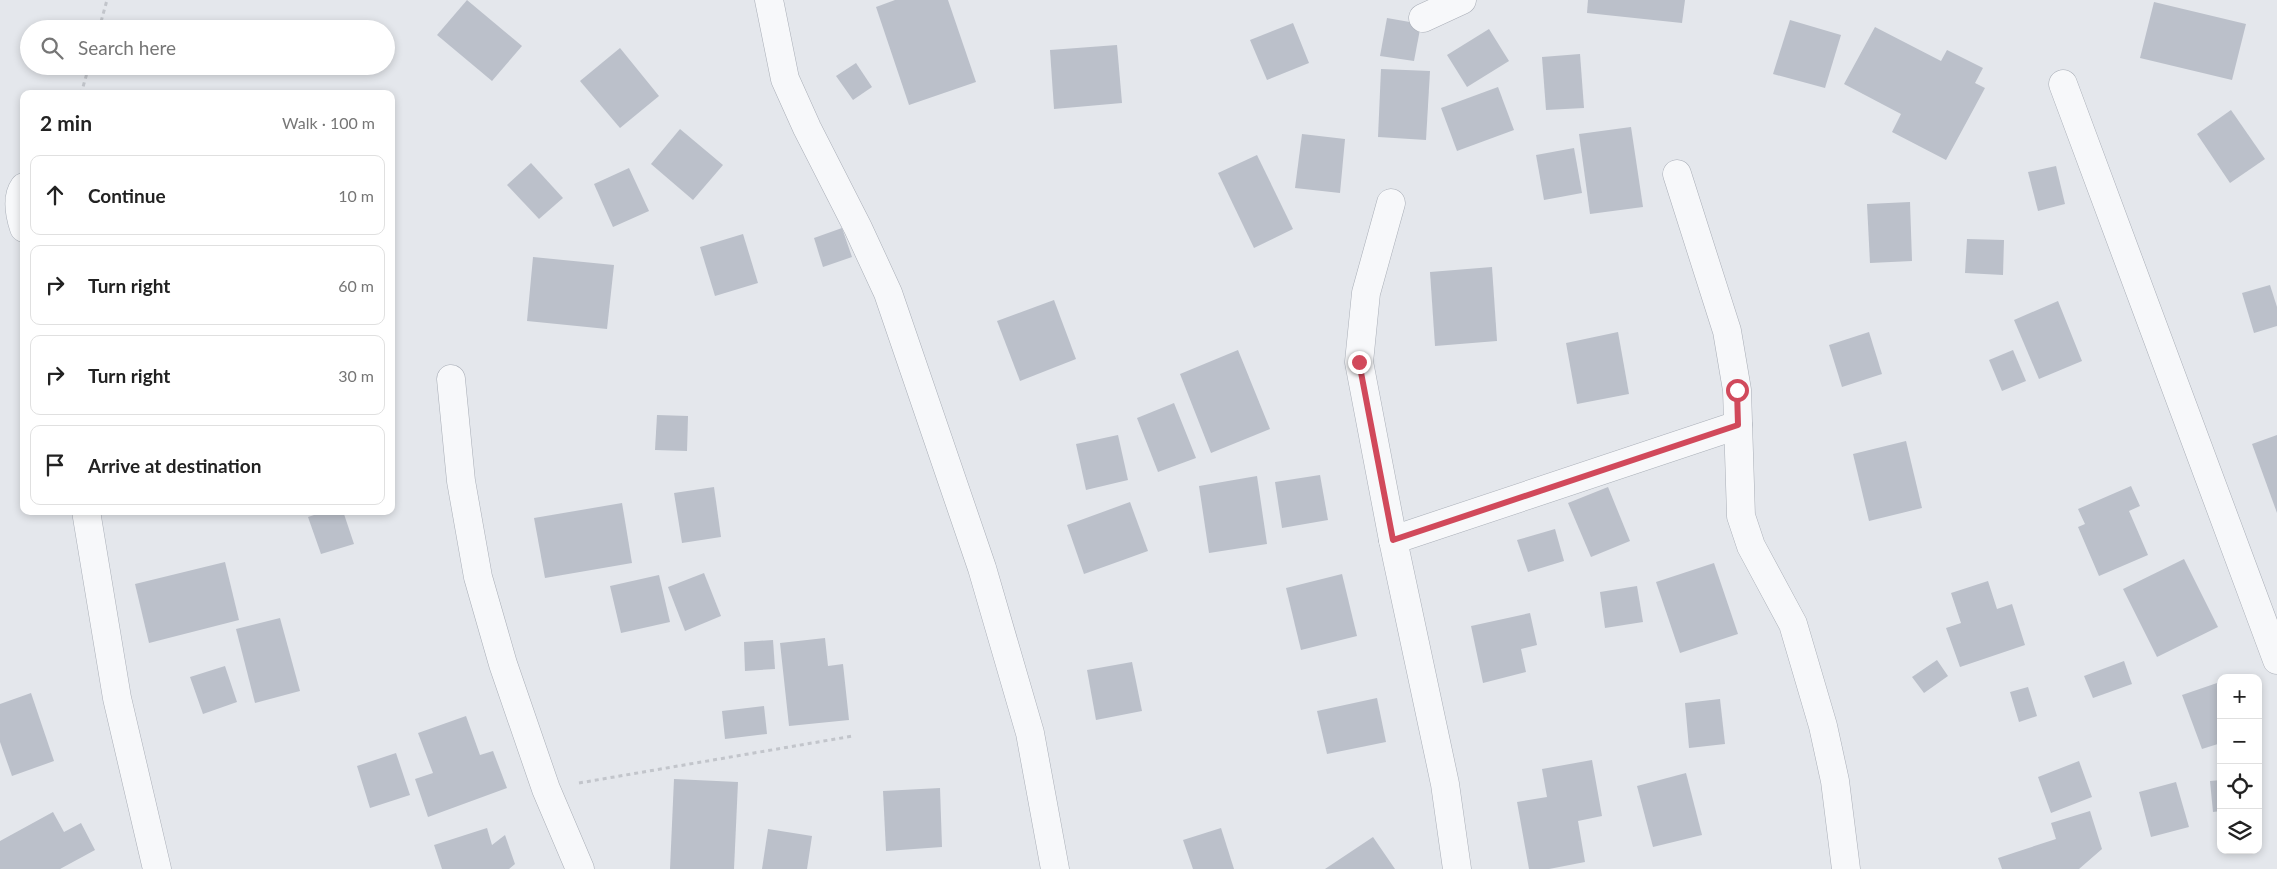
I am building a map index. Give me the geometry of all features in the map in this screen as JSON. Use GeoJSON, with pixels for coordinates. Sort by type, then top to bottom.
{"type":"FeatureCollection","features":[{"type":"Feature","properties":{"kind":"street"},"geometry":{"type":"LineString","coordinates":[[769,0],[785,79],[888,293],[982,568],[1030,733],[1055,869]]}},
{"type":"Feature","properties":{"kind":"street"},"geometry":{"type":"LineString","coordinates":[[1423,18],[1462,0]]}},
{"type":"Feature","properties":{"kind":"street"},"geometry":{"type":"LineString","coordinates":[[2063,84],[2277,660]]}},
{"type":"Feature","properties":{"kind":"street"},"geometry":{"type":"LineString","coordinates":[[1677,174],[1728,331],[1737,390],[1741,516],[1750,546],[1794,624],[1823,726],[1836,781],[1846,869]]}},
{"type":"Feature","properties":{"kind":"street"},"geometry":{"type":"LineString","coordinates":[[1391,203],[1366,293],[1359,362],[1393,540],[1444,784],[1457,869]]}},
{"type":"Feature","properties":{"kind":"street"},"geometry":{"type":"LineString","coordinates":[[451,379],[461,481],[478,577],[503,664],[546,789],[580,869]]}},
{"type":"Feature","properties":{"kind":"street"},"geometry":{"type":"LineString","coordinates":[[1393,540],[1738,425]]}},
{"type":"Feature","properties":{"kind":"street"},"geometry":{"type":"LineString","coordinates":[[87,515],[117,698],[157,869]]}},
{"type":"Feature","properties":{"kind":"path"},"geometry":{"type":"LineString","coordinates":[[101,20],[107,0]]}},
{"type":"Feature","properties":{"kind":"path"},"geometry":{"type":"LineString","coordinates":[[82,90],[86,75]]}},
{"type":"Feature","properties":{"kind":"path"},"geometry":{"type":"LineString","coordinates":[[546,789],[853,736]]}},
{"type":"Feature","properties":{"kind":"building"},"geometry":{"type":"Polygon","coordinates":[[[467,0],[522,46],[492,81],[437,35],[467,0]]]}},
{"type":"Feature","properties":{"kind":"building"},"geometry":{"type":"Polygon","coordinates":[[[895,0],[948,0],[976,82],[909,105],[876,7],[895,0]]]}},
{"type":"Feature","properties":{"kind":"building"},"geometry":{"type":"Polygon","coordinates":[[[1588,0],[1685,0],[1682,23],[1587,13],[1588,0]]]}},
{"type":"Feature","properties":{"kind":"building"},"geometry":{"type":"Polygon","coordinates":[[[2154,2],[2246,24],[2232,80],[2140,58],[2154,2]]]}},
{"type":"Feature","properties":{"kind":"building"},"geometry":{"type":"Polygon","coordinates":[[[1387,18],[1421,24],[1414,61],[1380,56],[1387,18]]]}},
{"type":"Feature","properties":{"kind":"building"},"geometry":{"type":"Polygon","coordinates":[[[1790,20],[1841,35],[1825,88],[1773,74],[1790,20]]]}},
{"type":"Feature","properties":{"kind":"building"},"geometry":{"type":"Polygon","coordinates":[[[1293,23],[1309,63],[1267,80],[1250,40],[1293,23]]]}},
{"type":"Feature","properties":{"kind":"building"},"geometry":{"type":"Polygon","coordinates":[[[1875,27],[1941,61],[1947,50],[1983,68],[1975,83],[1985,88],[1946,160],[1892,132],[1901,114],[1844,84],[1875,27]]]}},
{"type":"Feature","properties":{"kind":"building"},"geometry":{"type":"Polygon","coordinates":[[[1489,29],[1509,61],[1467,87],[1447,55],[1489,29]]]}},
{"type":"Feature","properties":{"kind":"building"},"geometry":{"type":"Polygon","coordinates":[[[1117,45],[1122,103],[1054,109],[1050,50],[1117,45]]]}},
{"type":"Feature","properties":{"kind":"building"},"geometry":{"type":"Polygon","coordinates":[[[620,48],[659,96],[620,128],[580,81],[620,48]]]}},
{"type":"Feature","properties":{"kind":"building"},"geometry":{"type":"Polygon","coordinates":[[[1580,54],[1584,108],[1546,110],[1542,57],[1580,54]]]}},
{"type":"Feature","properties":{"kind":"building"},"geometry":{"type":"Polygon","coordinates":[[[856,63],[872,87],[853,100],[836,76],[856,63]]]}},
{"type":"Feature","properties":{"kind":"building"},"geometry":{"type":"Polygon","coordinates":[[[1381,69],[1430,71],[1426,140],[1378,137],[1381,69]]]}},
{"type":"Feature","properties":{"kind":"building"},"geometry":{"type":"Polygon","coordinates":[[[1498,87],[1514,130],[1457,151],[1441,108],[1498,87]]]}},
{"type":"Feature","properties":{"kind":"building"},"geometry":{"type":"Polygon","coordinates":[[[2231,110],[2265,159],[2230,183],[2197,134],[2231,110]]]}},
{"type":"Feature","properties":{"kind":"building"},"geometry":{"type":"Polygon","coordinates":[[[1631,127],[1643,207],[1590,214],[1579,134],[1631,127]]]}},
{"type":"Feature","properties":{"kind":"building"},"geometry":{"type":"Polygon","coordinates":[[[680,129],[723,165],[693,200],[651,164],[680,129]]]}},
{"type":"Feature","properties":{"kind":"building"},"geometry":{"type":"Polygon","coordinates":[[[1302,134],[1345,139],[1340,193],[1295,188],[1302,134]]]}},
{"type":"Feature","properties":{"kind":"building"},"geometry":{"type":"Polygon","coordinates":[[[1574,148],[1582,193],[1544,200],[1536,155],[1574,148]]]}},
{"type":"Feature","properties":{"kind":"building"},"geometry":{"type":"Polygon","coordinates":[[[1257,155],[1293,229],[1254,248],[1218,173],[1257,155]]]}},
{"type":"Feature","properties":{"kind":"building"},"geometry":{"type":"Polygon","coordinates":[[[531,163],[563,198],[539,219],[507,185],[531,163]]]}},
{"type":"Feature","properties":{"kind":"building"},"geometry":{"type":"Polygon","coordinates":[[[2056,166],[2065,204],[2038,211],[2028,172],[2056,166]]]}},
{"type":"Feature","properties":{"kind":"building"},"geometry":{"type":"Polygon","coordinates":[[[629,168],[649,211],[613,227],[594,184],[629,168]]]}},
{"type":"Feature","properties":{"kind":"building"},"geometry":{"type":"Polygon","coordinates":[[[1910,202],[1912,261],[1870,263],[1867,204],[1910,202]]]}},
{"type":"Feature","properties":{"kind":"building"},"geometry":{"type":"Polygon","coordinates":[[[842,228],[852,257],[823,267],[814,238],[842,228]]]}},
{"type":"Feature","properties":{"kind":"building"},"geometry":{"type":"Polygon","coordinates":[[[743,234],[758,283],[715,296],[700,247],[743,234]]]}},
{"type":"Feature","properties":{"kind":"building"},"geometry":{"type":"Polygon","coordinates":[[[1967,239],[2004,240],[2003,275],[1965,273],[1967,239]]]}},
{"type":"Feature","properties":{"kind":"building"},"geometry":{"type":"Polygon","coordinates":[[[533,257],[614,265],[607,329],[527,321],[533,257]]]}},
{"type":"Feature","properties":{"kind":"building"},"geometry":{"type":"Polygon","coordinates":[[[1492,267],[1497,341],[1435,346],[1430,272],[1492,267]]]}},
{"type":"Feature","properties":{"kind":"building"},"geometry":{"type":"Polygon","coordinates":[[[2270,285],[2277,307],[2277,326],[2254,333],[2242,293],[2270,285]]]}},
{"type":"Feature","properties":{"kind":"building"},"geometry":{"type":"Polygon","coordinates":[[[1054,300],[1076,359],[1020,381],[997,321],[1054,300]]]}},
{"type":"Feature","properties":{"kind":"building"},"geometry":{"type":"Polygon","coordinates":[[[2058,301],[2082,361],[2039,379],[2014,320],[2058,301]]]}},
{"type":"Feature","properties":{"kind":"building"},"geometry":{"type":"Polygon","coordinates":[[[1618,332],[1629,394],[1577,404],[1566,343],[1618,332]]]}},
{"type":"Feature","properties":{"kind":"building"},"geometry":{"type":"Polygon","coordinates":[[[1869,332],[1882,374],[1842,387],[1829,345],[1869,332]]]}},
{"type":"Feature","properties":{"kind":"building"},"geometry":{"type":"Polygon","coordinates":[[[1238,350],[1270,429],[1211,453],[1180,374],[1238,350]]]}},
{"type":"Feature","properties":{"kind":"building"},"geometry":{"type":"Polygon","coordinates":[[[2013,350],[2026,381],[2002,391],[1989,360],[2013,350]]]}},
{"type":"Feature","properties":{"kind":"building"},"geometry":{"type":"Polygon","coordinates":[[[1174,403],[1196,458],[1158,472],[1137,418],[1174,403]]]}},
{"type":"Feature","properties":{"kind":"building"},"geometry":{"type":"Polygon","coordinates":[[[657,415],[688,416],[687,451],[655,450],[657,415]]]}},
{"type":"Feature","properties":{"kind":"building"},"geometry":{"type":"Polygon","coordinates":[[[1118,435],[1128,480],[1086,490],[1076,444],[1118,435]]]}},
{"type":"Feature","properties":{"kind":"building"},"geometry":{"type":"Polygon","coordinates":[[[2277,435],[2277,513],[2252,444],[2277,435]]]}},
{"type":"Feature","properties":{"kind":"building"},"geometry":{"type":"Polygon","coordinates":[[[1906,441],[1922,508],[1869,521],[1853,454],[1906,441]]]}},
{"type":"Feature","properties":{"kind":"building"},"geometry":{"type":"Polygon","coordinates":[[[1320,475],[1328,520],[1282,528],[1275,482],[1320,475]]]}},
{"type":"Feature","properties":{"kind":"building"},"geometry":{"type":"Polygon","coordinates":[[[1257,476],[1267,544],[1209,553],[1199,486],[1257,476]]]}},
{"type":"Feature","properties":{"kind":"building"},"geometry":{"type":"Polygon","coordinates":[[[2131,486],[2140,506],[2129,511],[2148,555],[2099,576],[2078,527],[2085,524],[2078,509],[2131,486]]]}},
{"type":"Feature","properties":{"kind":"building"},"geometry":{"type":"Polygon","coordinates":[[[714,487],[721,537],[682,543],[674,493],[714,487]]]}},
{"type":"Feature","properties":{"kind":"building"},"geometry":{"type":"Polygon","coordinates":[[[1608,487],[1630,541],[1591,557],[1568,503],[1608,487]]]}},
{"type":"Feature","properties":{"kind":"building"},"geometry":{"type":"Polygon","coordinates":[[[1130,502],[1148,551],[1084,574],[1067,525],[1130,502]]]}},
{"type":"Feature","properties":{"kind":"building"},"geometry":{"type":"Polygon","coordinates":[[[622,503],[632,563],[545,578],[534,518],[622,503]]]}},
{"type":"Feature","properties":{"kind":"building"},"geometry":{"type":"Polygon","coordinates":[[[314,515],[344,515],[354,544],[321,554],[308,517],[314,515]]]}},
{"type":"Feature","properties":{"kind":"building"},"geometry":{"type":"Polygon","coordinates":[[[1555,529],[1564,561],[1528,572],[1517,540],[1555,529]]]}},
{"type":"Feature","properties":{"kind":"building"},"geometry":{"type":"Polygon","coordinates":[[[2184,559],[2218,627],[2157,657],[2123,589],[2184,559]]]}},
{"type":"Feature","properties":{"kind":"building"},"geometry":{"type":"Polygon","coordinates":[[[225,562],[239,620],[149,643],[135,584],[225,562]]]}},
{"type":"Feature","properties":{"kind":"building"},"geometry":{"type":"Polygon","coordinates":[[[1714,563],[1738,634],[1680,653],[1656,582],[1714,563]]]}},
{"type":"Feature","properties":{"kind":"building"},"geometry":{"type":"Polygon","coordinates":[[[704,573],[721,616],[685,631],[668,587],[704,573]]]}},
{"type":"Feature","properties":{"kind":"building"},"geometry":{"type":"Polygon","coordinates":[[[1342,574],[1357,636],[1301,650],[1286,588],[1342,574]]]}},
{"type":"Feature","properties":{"kind":"building"},"geometry":{"type":"Polygon","coordinates":[[[659,575],[670,622],[621,633],[610,586],[659,575]]]}},
{"type":"Feature","properties":{"kind":"building"},"geometry":{"type":"Polygon","coordinates":[[[1988,581],[1997,609],[2012,604],[2025,645],[1960,667],[1946,628],[1961,623],[1951,593],[1988,581]]]}},
{"type":"Feature","properties":{"kind":"building"},"geometry":{"type":"Polygon","coordinates":[[[1637,586],[1643,622],[1605,628],[1600,592],[1637,586]]]}},
{"type":"Feature","properties":{"kind":"building"},"geometry":{"type":"Polygon","coordinates":[[[1530,613],[1537,645],[1521,649],[1526,672],[1483,683],[1471,626],[1530,613]]]}},
{"type":"Feature","properties":{"kind":"building"},"geometry":{"type":"Polygon","coordinates":[[[280,618],[300,691],[255,703],[236,629],[280,618]]]}},
{"type":"Feature","properties":{"kind":"building"},"geometry":{"type":"Polygon","coordinates":[[[825,638],[828,666],[843,664],[849,720],[789,726],[780,643],[825,638]]]}},
{"type":"Feature","properties":{"kind":"building"},"geometry":{"type":"Polygon","coordinates":[[[773,640],[775,669],[745,671],[744,642],[773,640]]]}},
{"type":"Feature","properties":{"kind":"building"},"geometry":{"type":"Polygon","coordinates":[[[1937,660],[1948,676],[1924,693],[1912,677],[1937,660]]]}},
{"type":"Feature","properties":{"kind":"building"},"geometry":{"type":"Polygon","coordinates":[[[2124,661],[2132,684],[2093,698],[2084,676],[2124,661]]]}},
{"type":"Feature","properties":{"kind":"building"},"geometry":{"type":"Polygon","coordinates":[[[1132,662],[1142,711],[1096,720],[1087,670],[1132,662]]]}},
{"type":"Feature","properties":{"kind":"building"},"geometry":{"type":"Polygon","coordinates":[[[225,666],[237,702],[203,714],[190,677],[225,666]]]}},
{"type":"Feature","properties":{"kind":"building"},"geometry":{"type":"Polygon","coordinates":[[[2217,683],[2217,744],[2202,749],[2182,695],[2217,683]]]}},
{"type":"Feature","properties":{"kind":"building"},"geometry":{"type":"Polygon","coordinates":[[[2028,687],[2037,716],[2019,722],[2010,692],[2028,687]]]}},
{"type":"Feature","properties":{"kind":"building"},"geometry":{"type":"Polygon","coordinates":[[[31,693],[54,761],[12,776],[0,742],[0,704],[31,693]]]}},
{"type":"Feature","properties":{"kind":"building"},"geometry":{"type":"Polygon","coordinates":[[[1377,698],[1386,742],[1327,754],[1317,711],[1377,698]]]}},
{"type":"Feature","properties":{"kind":"building"},"geometry":{"type":"Polygon","coordinates":[[[1720,699],[1725,744],[1689,748],[1685,703],[1720,699]]]}},
{"type":"Feature","properties":{"kind":"building"},"geometry":{"type":"Polygon","coordinates":[[[764,706],[767,734],[725,739],[722,711],[764,706]]]}},
{"type":"Feature","properties":{"kind":"building"},"geometry":{"type":"Polygon","coordinates":[[[466,716],[480,755],[493,751],[507,788],[428,817],[415,779],[433,773],[418,733],[466,716]]]}},
{"type":"Feature","properties":{"kind":"building"},"geometry":{"type":"Polygon","coordinates":[[[396,753],[410,795],[370,808],[357,766],[396,753]]]}},
{"type":"Feature","properties":{"kind":"building"},"geometry":{"type":"Polygon","coordinates":[[[1592,760],[1602,816],[1578,821],[1585,862],[1549,869],[1529,869],[1517,802],[1547,797],[1542,769],[1592,760]]]}},
{"type":"Feature","properties":{"kind":"building"},"geometry":{"type":"Polygon","coordinates":[[[2079,761],[2092,797],[2051,813],[2038,777],[2079,761]]]}},
{"type":"Feature","properties":{"kind":"building"},"geometry":{"type":"Polygon","coordinates":[[[1686,773],[1702,835],[1653,847],[1637,786],[1686,773]]]}},
{"type":"Feature","properties":{"kind":"building"},"geometry":{"type":"Polygon","coordinates":[[[674,779],[738,782],[734,869],[670,869],[674,779]]]}},
{"type":"Feature","properties":{"kind":"building"},"geometry":{"type":"Polygon","coordinates":[[[2217,780],[2217,812],[2213,812],[2210,781],[2217,780]]]}},
{"type":"Feature","properties":{"kind":"building"},"geometry":{"type":"Polygon","coordinates":[[[2176,782],[2189,827],[2151,837],[2139,792],[2176,782]]]}},
{"type":"Feature","properties":{"kind":"building"},"geometry":{"type":"Polygon","coordinates":[[[940,788],[942,847],[886,851],[883,791],[940,788]]]}},
{"type":"Feature","properties":{"kind":"building"},"geometry":{"type":"Polygon","coordinates":[[[2090,811],[2102,849],[2079,869],[2002,869],[1998,858],[2056,839],[2051,823],[2090,811]]]}},
{"type":"Feature","properties":{"kind":"building"},"geometry":{"type":"Polygon","coordinates":[[[53,812],[64,832],[81,823],[95,850],[60,869],[0,869],[0,841],[53,812]]]}},
{"type":"Feature","properties":{"kind":"building"},"geometry":{"type":"Polygon","coordinates":[[[487,828],[492,845],[505,835],[515,864],[509,869],[442,869],[434,845],[487,828]]]}},
{"type":"Feature","properties":{"kind":"building"},"geometry":{"type":"Polygon","coordinates":[[[1221,828],[1234,869],[1193,869],[1183,840],[1221,828]]]}},
{"type":"Feature","properties":{"kind":"building"},"geometry":{"type":"Polygon","coordinates":[[[768,829],[812,836],[807,869],[762,869],[768,829]]]}},
{"type":"Feature","properties":{"kind":"building"},"geometry":{"type":"Polygon","coordinates":[[[1373,837],[1395,869],[1325,869],[1373,837]]]}},
{"type":"Feature","properties":{"kind":"route"},"geometry":{"type":"LineString","coordinates":[[1359,362],[1393,540],[1738,425],[1737,390]]}}]}
